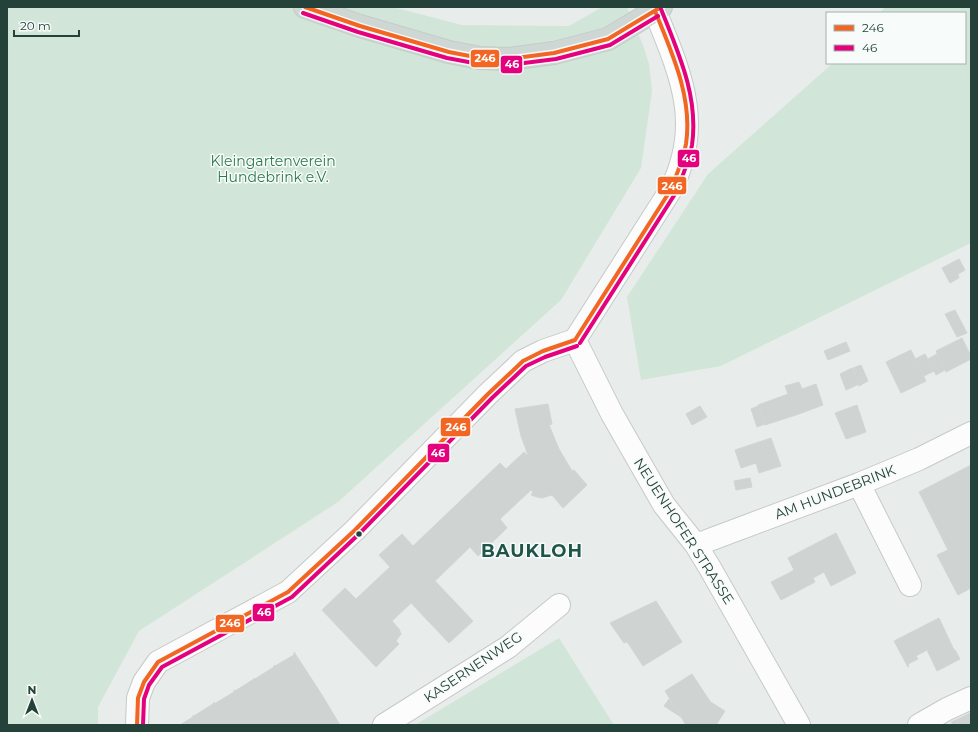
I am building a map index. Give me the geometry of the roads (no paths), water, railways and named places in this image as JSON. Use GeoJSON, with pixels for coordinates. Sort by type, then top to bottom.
{"type":"FeatureCollection","features":[{"type":"Feature","properties":{"kind":"main road"},"geometry":{"type":"LineString","coordinates":[[305,7],[360,26],[449,52],[480,58],[508,59],[554,53],[608,38],[656,8]]}},
{"type":"Feature","properties":{"kind":"street"},"geometry":{"type":"LineString","coordinates":[[137,725],[138,698],[144,682],[158,662],[288,592],[355,530],[488,394],[523,361],[543,351],[576,340],[670,191],[679,174],[684,160],[687,144],[687,115],[685,97],[675,60],[656,8]]}},
{"type":"Feature","properties":{"kind":"street","name":"NEUENHOFER STRASSE"},"geometry":{"type":"LineString","coordinates":[[576,340],[612,414],[664,505],[696,545],[799,725]]}},
{"type":"Feature","properties":{"kind":"street","name":"AM HUNDEBRINK"},"geometry":{"type":"LineString","coordinates":[[696,545],[859,484],[919,459],[971,433]]}},
{"type":"Feature","properties":{"kind":"street"},"geometry":{"type":"LineString","coordinates":[[859,484],[910,585]]}},
{"type":"Feature","properties":{"kind":"street","name":"KASERNENWEG"},"geometry":{"type":"LineString","coordinates":[[384,725],[508,647],[558,605]]}},
{"type":"Feature","properties":{"kind":"street"},"geometry":{"type":"LineString","coordinates":[[919,725],[947,709],[971,698]]}},
{"type":"Feature","properties":{"kind":"district","name":"BAUKLOH"},"geometry":{"type":"Point","coordinates":[532,551]}},
{"type":"Feature","properties":{"kind":"park label","name":"Kleingartenverein Hundebrink e.V."},"geometry":{"type":"Point","coordinates":[273,170]}}]}
